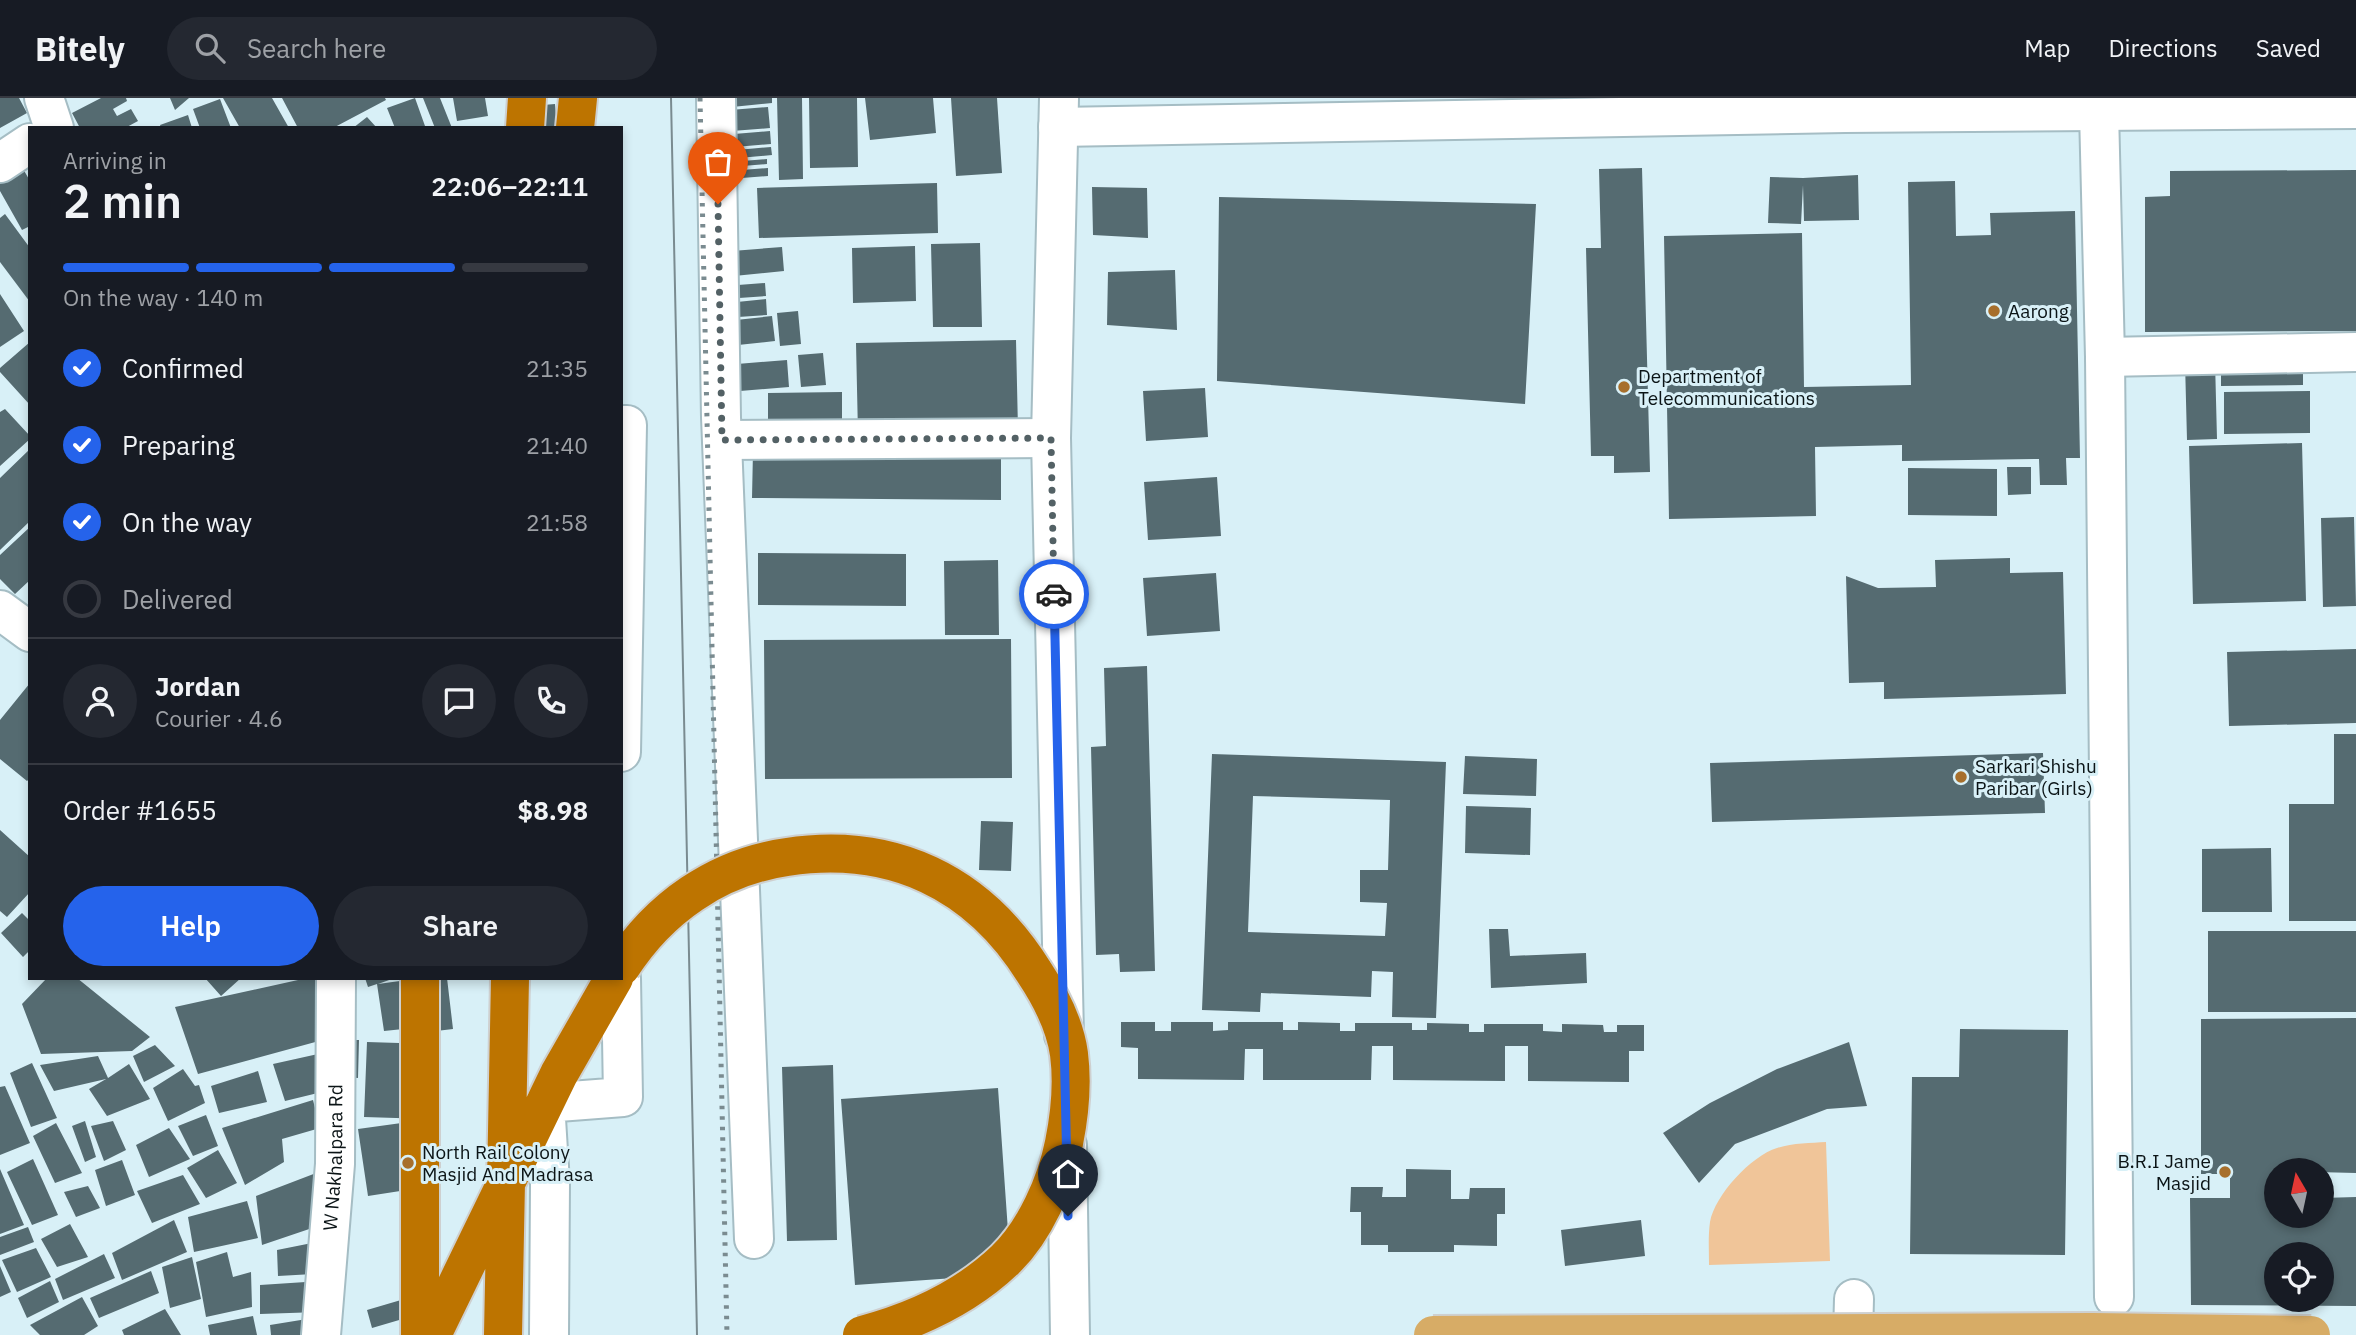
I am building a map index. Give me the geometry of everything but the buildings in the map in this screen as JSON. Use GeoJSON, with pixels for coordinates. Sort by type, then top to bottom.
{"type":"FeatureCollection","features":[{"type":"Feature","properties":{"kind":"highway"},"geometry":{"type":"LineString","coordinates":[[524,126],[527,98]]}},
{"type":"Feature","properties":{"kind":"highway"},"geometry":{"type":"LineString","coordinates":[[575,126],[578,98]]}},
{"type":"Feature","properties":{"kind":"highway"},"geometry":{"type":"LineString","coordinates":[[623,964],[656,923],[685,897],[723,874],[768,860],[814,853],[864,854],[910,867],[946,883],[980,907],[1006,932],[1028,961],[1051,998],[1069,1052],[1071,1106],[1060,1162],[1048,1195],[1035,1220],[1007,1258],[972,1288],[942,1306],[910,1320],[862,1335]]}},
{"type":"Feature","properties":{"kind":"highway"},"geometry":{"type":"LineString","coordinates":[[420,1335],[421,980]]}},
{"type":"Feature","properties":{"kind":"highway"},"geometry":{"type":"LineString","coordinates":[[503,1335],[510,980]]}},
{"type":"Feature","properties":{"kind":"highway"},"geometry":{"type":"LineString","coordinates":[[432,1335],[559,1074],[613,980]]}},
{"type":"Feature","properties":{"kind":"main road"},"geometry":{"type":"LineString","coordinates":[[1433,1335],[2024,1332],[2311,1335]]}},
{"type":"Feature","properties":{"kind":"street"},"geometry":{"type":"LineString","coordinates":[[44,98],[53,126]]}},
{"type":"Feature","properties":{"kind":"street"},"geometry":{"type":"LineString","coordinates":[[716,98],[722,440],[754,1239]]}},
{"type":"Feature","properties":{"kind":"street"},"geometry":{"type":"LineString","coordinates":[[1070,1335],[1051,438],[1058,113],[1845,105],[2099,111],[2356,108]]}},
{"type":"Feature","properties":{"kind":"street"},"geometry":{"type":"LineString","coordinates":[[2099,111],[2105,356],[2115,1297]]}},
{"type":"Feature","properties":{"kind":"street"},"geometry":{"type":"LineString","coordinates":[[0,163],[28,145]]}},
{"type":"Feature","properties":{"kind":"street"},"geometry":{"type":"LineString","coordinates":[[2105,356],[2356,352]]}},
{"type":"Feature","properties":{"kind":"street"},"geometry":{"type":"LineString","coordinates":[[623,425],[627,425],[623,643]]}},
{"type":"Feature","properties":{"kind":"street"},"geometry":{"type":"LineString","coordinates":[[722,440],[1051,438]]}},
{"type":"Feature","properties":{"kind":"street"},"geometry":{"type":"LineString","coordinates":[[0,610],[28,631]]}},
{"type":"Feature","properties":{"kind":"street","name":"W Nakhalpara Rd"},"geometry":{"type":"LineString","coordinates":[[321,1335],[335,1164],[336,980]]}},
{"type":"Feature","properties":{"kind":"street"},"geometry":{"type":"LineString","coordinates":[[548,1335],[550,1183],[545,1103],[623,1097],[621,980]]}},
{"type":"Feature","properties":{"kind":"shaded area"},"geometry":{"type":"Polygon","coordinates":[[[1826,1142],[1830,1261],[1709,1265],[1710,1222],[1713,1211],[1736,1178],[1756,1159],[1777,1148],[1826,1142]]]}},
{"type":"Feature","properties":{"kind":"tram line"},"geometry":{"type":"LineString","coordinates":[[671,98],[697,1335]]}},
{"type":"Feature","properties":{"kind":"railway"},"geometry":{"type":"LineString","coordinates":[[700,98],[727,1335]]}},
{"type":"Feature","properties":{"kind":"way so far"},"geometry":{"type":"LineString","coordinates":[[718,204],[722,440],[1051,438],[1054,594]]}},
{"type":"Feature","properties":{"kind":"place","name":"Aarong"},"geometry":{"type":"Point","coordinates":[1994,311]}},
{"type":"Feature","properties":{"kind":"place","name":"Department of Telecommunications"},"geometry":{"type":"Point","coordinates":[1624,387]}},
{"type":"Feature","properties":{"kind":"place","name":"Sarkari Shishu Paribar (Girls)"},"geometry":{"type":"Point","coordinates":[1961,777]}},
{"type":"Feature","properties":{"kind":"place","name":"North Rail Colony Masjid And Madrasa"},"geometry":{"type":"Point","coordinates":[408,1163]}},
{"type":"Feature","properties":{"kind":"place","name":"B.R.I Jame Masjid"},"geometry":{"type":"Point","coordinates":[2225,1172]}},
{"type":"Feature","properties":{"kind":"route"},"geometry":{"type":"LineString","coordinates":[[1054,594],[1068,1216]]}}]}
